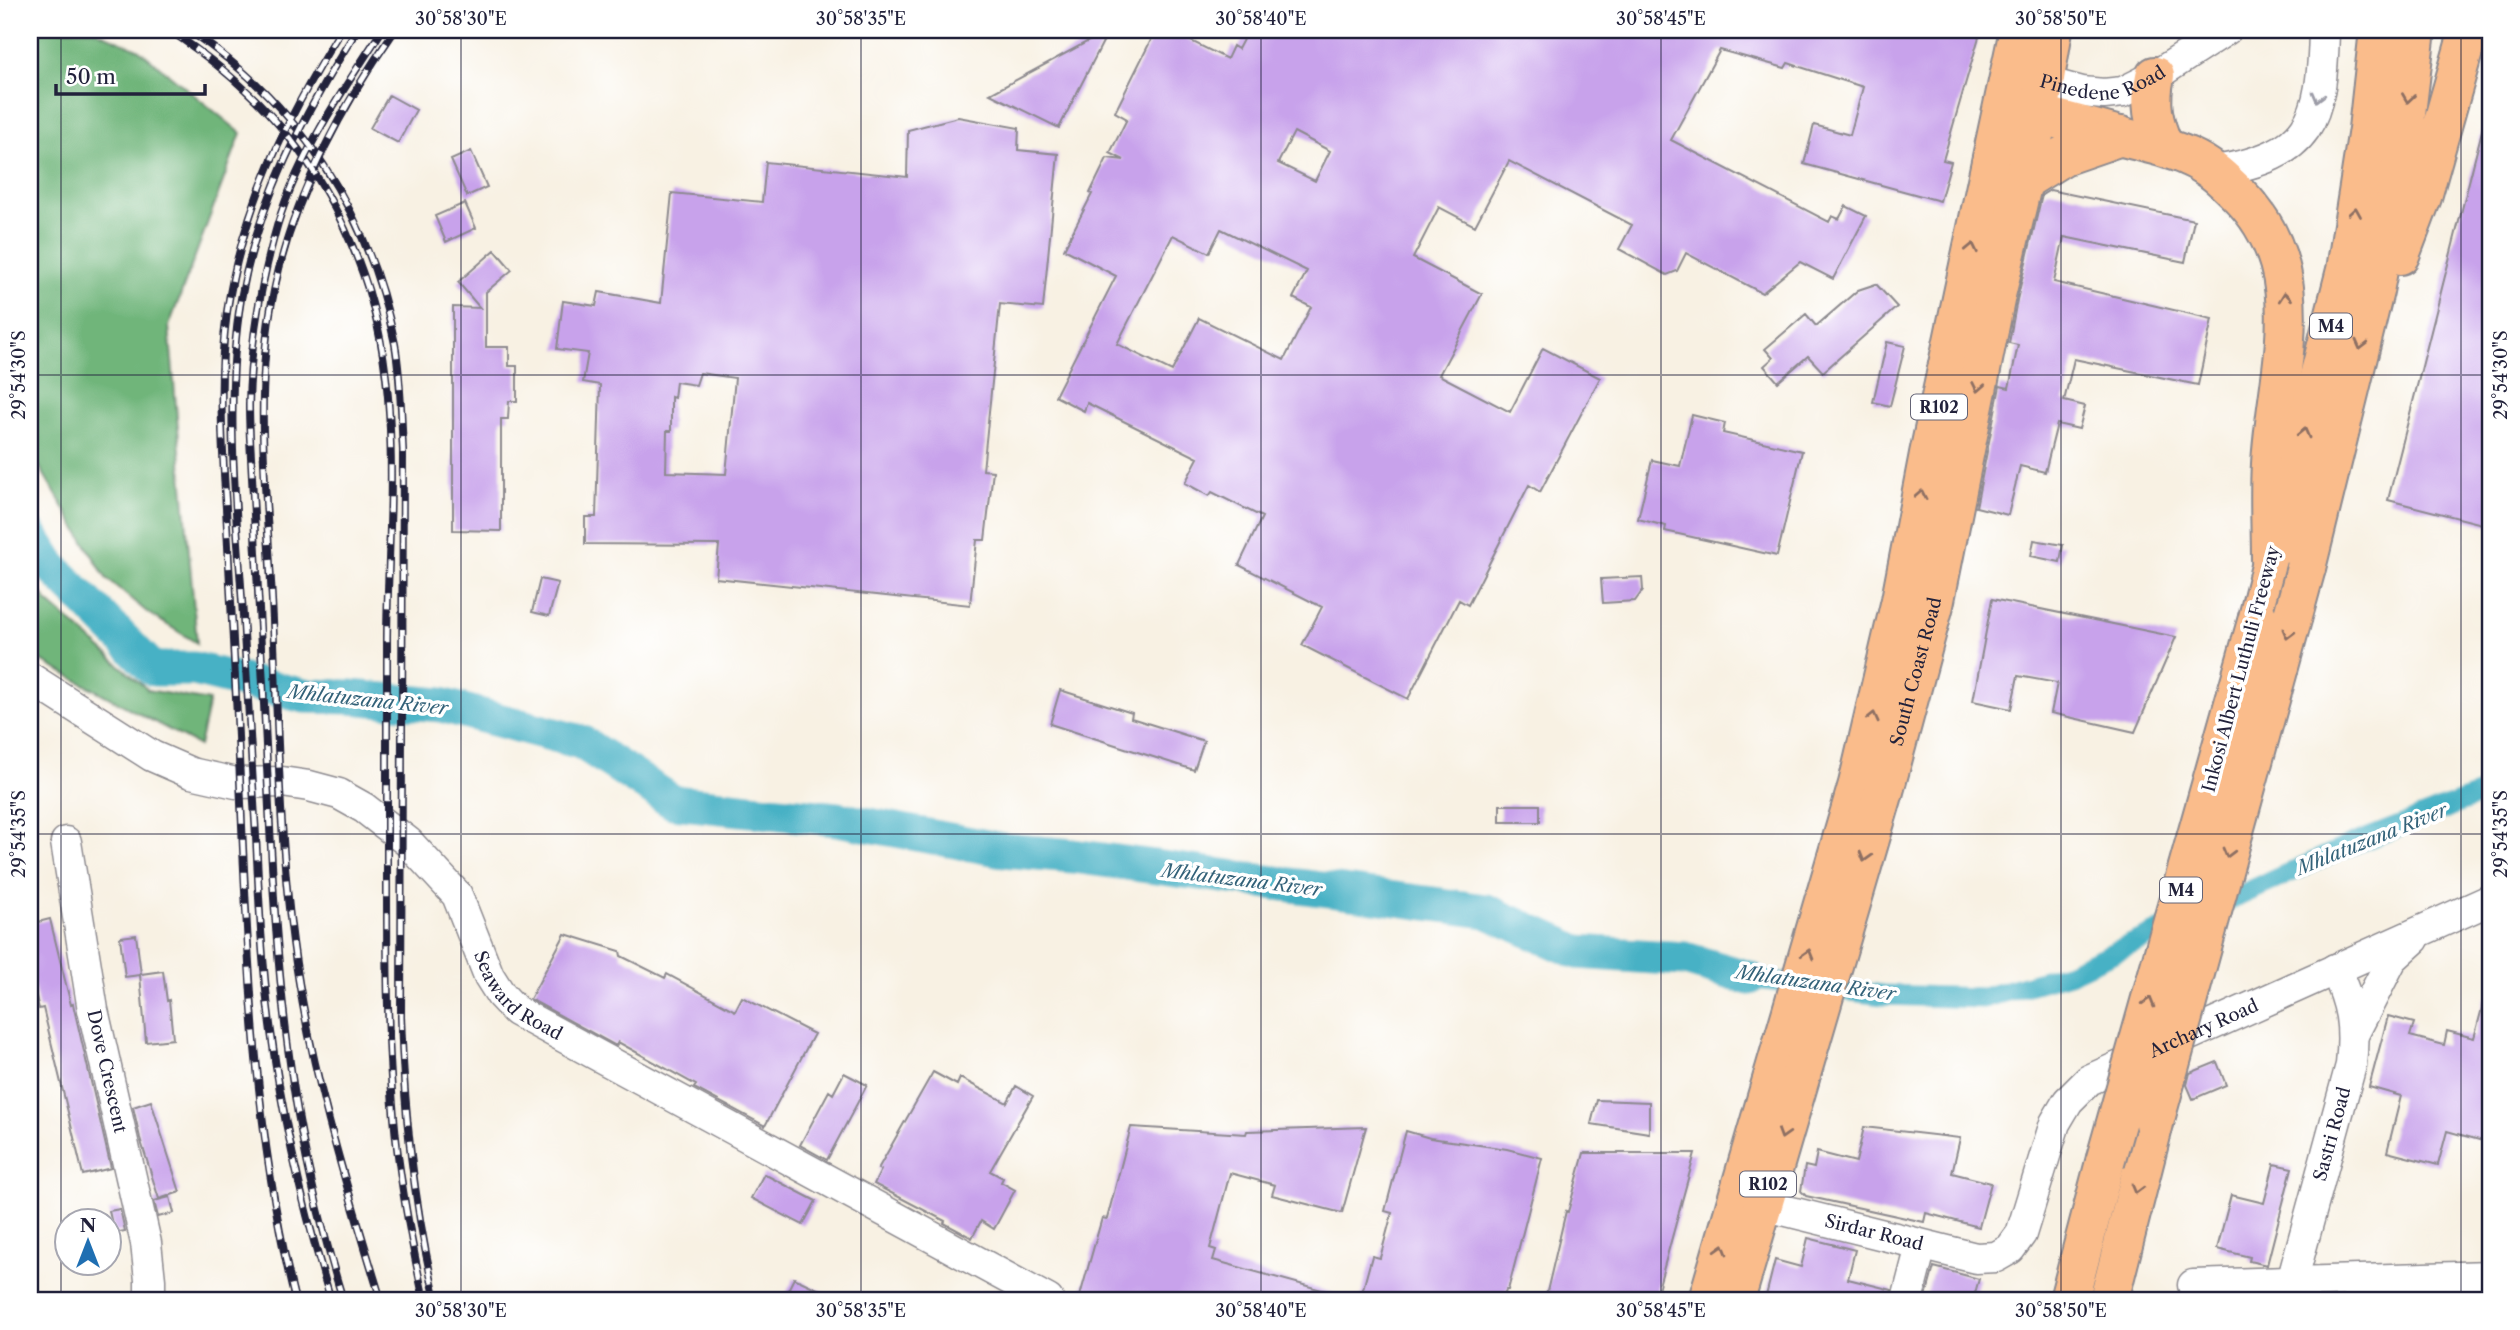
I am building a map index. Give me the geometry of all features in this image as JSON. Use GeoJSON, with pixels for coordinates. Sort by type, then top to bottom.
{"type":"FeatureCollection","features":[{"type":"Feature","properties":{"kind":"highway","name":"South Coast Road"},"geometry":{"type":"LineString","coordinates":[[1980,292],[2021,182],[2024,94],[2019,30]]}},
{"type":"Feature","properties":{"kind":"highway","name":"South Coast Road"},"geometry":{"type":"LineString","coordinates":[[1708,1300],[1749,1202],[1871,787],[1901,600],[1969,342],[2024,94],[2053,30]]}},
{"type":"Feature","properties":{"kind":"highway","name":"Inkosi Albert Luthuli Freeway"},"geometry":{"type":"LineString","coordinates":[[2109,1300],[2288,564],[2346,270],[2368,129],[2378,30]]}},
{"type":"Feature","properties":{"kind":"highway","name":"Inkosi Albert Luthuli Freeway"},"geometry":{"type":"LineString","coordinates":[[2069,1300],[2105,1162],[2258,618],[2288,564],[2374,291],[2402,147],[2417,30]]}},
{"type":"Feature","properties":{"kind":"highway"},"geometry":{"type":"LineString","coordinates":[[2374,291],[2393,269],[2408,239],[2469,30]]}},
{"type":"Feature","properties":{"kind":"highway"},"geometry":{"type":"LineString","coordinates":[[2155,76],[2151,109],[2164,148]]}},
{"type":"Feature","properties":{"kind":"highway"},"geometry":{"type":"LineString","coordinates":[[2024,94],[2121,136],[2189,157],[2215,171],[2254,210],[2273,242],[2284,282],[2288,321],[2285,364],[2271,463],[2288,564]]}},
{"type":"Feature","properties":{"kind":"highway"},"geometry":{"type":"LineString","coordinates":[[2021,182],[2063,156],[2121,136]]}},
{"type":"Feature","properties":{"kind":"highway","name":"South Coast Road"},"geometry":{"type":"LineString","coordinates":[[1735,1300],[1749,1202]]}},
{"type":"Feature","properties":{"kind":"street","name":"Pinedene Road"},"geometry":{"type":"LineString","coordinates":[[2024,94],[2123,92],[2155,76],[2226,30]]}},
{"type":"Feature","properties":{"kind":"street"},"geometry":{"type":"LineString","coordinates":[[2215,171],[2244,166],[2270,157],[2292,145],[2308,124],[2320,97],[2324,30]]}},
{"type":"Feature","properties":{"kind":"street","name":"Seaward Road"},"geometry":{"type":"LineString","coordinates":[[30,678],[152,756],[191,773],[236,783],[282,782],[309,786],[339,794],[364,808],[408,842],[457,895],[489,976],[501,995],[516,1011],[1048,1300]]}},
{"type":"Feature","properties":{"kind":"street","name":"Dove Crescent"},"geometry":{"type":"LineString","coordinates":[[66,842],[93,1010],[146,1243],[150,1300]]}},
{"type":"Feature","properties":{"kind":"street","name":"Archary Road"},"geometry":{"type":"LineString","coordinates":[[2010,1249],[2021,1234],[2030,1211],[2055,1123],[2068,1101],[2089,1080],[2490,900]]}},
{"type":"Feature","properties":{"kind":"street"},"geometry":{"type":"LineString","coordinates":[[2354,1033],[2392,959],[2434,924]]}},
{"type":"Feature","properties":{"kind":"street","name":"Sastri Road"},"geometry":{"type":"LineString","coordinates":[[2290,1291],[2351,1065],[2354,1033],[2352,1010],[2335,969]]}},
{"type":"Feature","properties":{"kind":"street","name":"Sirdar Road"},"geometry":{"type":"LineString","coordinates":[[1749,1202],[1976,1258],[1996,1256],[2010,1249]]}},
{"type":"Feature","properties":{"kind":"street"},"geometry":{"type":"LineString","coordinates":[[1907,1300],[1921,1246]]}},
{"type":"Feature","properties":{"kind":"street"},"geometry":{"type":"LineString","coordinates":[[2193,1285],[2290,1291],[2490,1276]]}},
{"type":"Feature","properties":{"kind":"green space"},"geometry":{"type":"Polygon","coordinates":[[[30,30],[94,30],[138,49],[241,133],[169,326],[197,643],[148,613],[106,578],[30,451],[30,30]]]}},
{"type":"Feature","properties":{"kind":"green space"},"geometry":{"type":"Polygon","coordinates":[[[30,575],[47,601],[148,690],[209,701],[199,746],[30,655],[30,575]]]}},
{"type":"Feature","properties":{"kind":"building"},"geometry":{"type":"Polygon","coordinates":[[[1109,30],[1059,128],[990,94],[1109,30]]]}},
{"type":"Feature","properties":{"kind":"building"},"geometry":{"type":"Polygon","coordinates":[[[1156,30],[1169,30],[1227,59],[1233,46],[1238,49],[1248,30],[1981,30],[1943,160],[1951,162],[1940,201],[1804,164],[1814,125],[1850,135],[1863,87],[1788,63],[1785,68],[1720,50],[1671,140],[1829,222],[1832,216],[1839,219],[1846,206],[1866,216],[1833,279],[1800,262],[1762,293],[1686,253],[1677,271],[1667,275],[1619,249],[1632,225],[1509,161],[1475,226],[1439,207],[1413,258],[1482,294],[1439,375],[1510,412],[1543,348],[1600,378],[1540,492],[1529,485],[1468,605],[1459,600],[1408,699],[1302,645],[1322,607],[1239,565],[1262,517],[1212,492],[1209,496],[1185,483],[1198,458],[1087,403],[1084,411],[1055,396],[1116,276],[1064,249],[1107,158],[1124,160],[1110,153],[1127,119],[1115,112],[1156,30]],[[1294,132],[1278,163],[1315,181],[1330,151],[1294,132]],[[1221,229],[1209,253],[1173,235],[1117,344],[1172,371],[1199,318],[1284,360],[1311,307],[1293,298],[1307,271],[1221,229]]]}},
{"type":"Feature","properties":{"kind":"building"},"geometry":{"type":"Polygon","coordinates":[[[389,95],[416,110],[398,143],[370,128],[389,95]]]}},
{"type":"Feature","properties":{"kind":"building"},"geometry":{"type":"Polygon","coordinates":[[[958,117],[1019,128],[1018,150],[1058,154],[1043,308],[1000,304],[983,470],[993,471],[985,540],[977,540],[970,605],[716,578],[719,545],[585,544],[585,517],[596,517],[600,385],[583,382],[588,353],[557,349],[563,301],[596,306],[599,292],[661,303],[672,193],[762,202],[766,162],[907,177],[908,130],[958,117]],[[700,373],[696,385],[676,382],[674,398],[671,397],[671,431],[667,431],[666,472],[726,474],[735,378],[700,373]]]}},
{"type":"Feature","properties":{"kind":"building"},"geometry":{"type":"Polygon","coordinates":[[[2485,119],[2490,119],[2490,526],[2388,500],[2485,119]]]}},
{"type":"Feature","properties":{"kind":"building"},"geometry":{"type":"Polygon","coordinates":[[[471,151],[487,187],[467,196],[451,160],[471,151]]]}},
{"type":"Feature","properties":{"kind":"building"},"geometry":{"type":"Polygon","coordinates":[[[2050,190],[2194,220],[2185,262],[2064,237],[2054,282],[2212,319],[2198,385],[2074,359],[2064,401],[2085,406],[2079,429],[2057,424],[2045,472],[2020,466],[2008,515],[1976,507],[2000,386],[2009,388],[2018,345],[2009,343],[2017,300],[2042,195],[2050,190]]]}},
{"type":"Feature","properties":{"kind":"building"},"geometry":{"type":"Polygon","coordinates":[[[465,203],[476,228],[446,242],[435,216],[465,203]]]}},
{"type":"Feature","properties":{"kind":"building"},"geometry":{"type":"Polygon","coordinates":[[[495,250],[512,270],[486,292],[486,347],[509,347],[509,366],[517,366],[517,401],[509,401],[508,419],[501,419],[501,531],[453,530],[453,307],[480,308],[458,282],[495,250]]]}},
{"type":"Feature","properties":{"kind":"building"},"geometry":{"type":"Polygon","coordinates":[[[1876,284],[1897,307],[1823,372],[1808,356],[1778,382],[1764,366],[1773,358],[1765,349],[1806,314],[1816,326],[1858,290],[1876,284]]]}},
{"type":"Feature","properties":{"kind":"building"},"geometry":{"type":"Polygon","coordinates":[[[1887,342],[1905,346],[1890,406],[1873,402],[1887,342]]]}},
{"type":"Feature","properties":{"kind":"building"},"geometry":{"type":"Polygon","coordinates":[[[1692,415],[1725,423],[1723,433],[1802,451],[1777,556],[1665,531],[1666,526],[1638,519],[1652,460],[1680,466],[1692,415]]]}},
{"type":"Feature","properties":{"kind":"building"},"geometry":{"type":"Polygon","coordinates":[[[2034,540],[2063,545],[2060,562],[2031,556],[2034,540]]]}},
{"type":"Feature","properties":{"kind":"building"},"geometry":{"type":"Polygon","coordinates":[[[1642,577],[1643,590],[1635,601],[1603,603],[1601,579],[1642,577]]]}},
{"type":"Feature","properties":{"kind":"building"},"geometry":{"type":"Polygon","coordinates":[[[540,579],[558,583],[549,616],[532,612],[540,579]]]}},
{"type":"Feature","properties":{"kind":"building"},"geometry":{"type":"Polygon","coordinates":[[[1992,599],[2176,637],[2135,732],[2051,713],[2057,683],[2018,676],[2011,709],[1973,701],[1992,599]]]}},
{"type":"Feature","properties":{"kind":"building"},"geometry":{"type":"Polygon","coordinates":[[[1060,690],[1132,713],[1131,718],[1204,741],[1194,770],[1050,724],[1060,690]]]}},
{"type":"Feature","properties":{"kind":"building"},"geometry":{"type":"Polygon","coordinates":[[[1500,805],[1540,805],[1540,822],[1500,822],[1500,805]]]}},
{"type":"Feature","properties":{"kind":"building"},"geometry":{"type":"Polygon","coordinates":[[[50,919],[71,1005],[73,1004],[111,1168],[83,1175],[43,1008],[39,1009],[30,970],[30,924],[50,919]]]}},
{"type":"Feature","properties":{"kind":"building"},"geometry":{"type":"Polygon","coordinates":[[[565,934],[620,951],[621,956],[665,978],[667,974],[735,1011],[742,997],[814,1034],[765,1126],[694,1088],[696,1085],[618,1042],[616,1046],[530,999],[565,934]]]}},
{"type":"Feature","properties":{"kind":"building"},"geometry":{"type":"Polygon","coordinates":[[[136,935],[141,974],[163,971],[173,1039],[146,1042],[140,975],[125,977],[120,937],[136,935]]]}},
{"type":"Feature","properties":{"kind":"building"},"geometry":{"type":"Polygon","coordinates":[[[2485,997],[2490,998],[2490,1143],[2447,1131],[2438,1165],[2387,1152],[2401,1096],[2369,1087],[2388,1016],[2414,1023],[2410,1036],[2444,1045],[2447,1031],[2474,1038],[2485,997]]]}},
{"type":"Feature","properties":{"kind":"building"},"geometry":{"type":"Polygon","coordinates":[[[2217,1062],[2226,1085],[2193,1099],[2187,1085],[2190,1073],[2217,1062]]]}},
{"type":"Feature","properties":{"kind":"building"},"geometry":{"type":"Polygon","coordinates":[[[933,1072],[957,1085],[960,1078],[1007,1103],[1016,1086],[1033,1096],[990,1171],[1003,1178],[1001,1182],[1015,1190],[994,1229],[981,1221],[972,1238],[874,1184],[881,1170],[878,1169],[933,1072]]]}},
{"type":"Feature","properties":{"kind":"building"},"geometry":{"type":"Polygon","coordinates":[[[844,1073],[867,1085],[827,1160],[800,1145],[829,1091],[833,1094],[844,1073]]]}},
{"type":"Feature","properties":{"kind":"building"},"geometry":{"type":"Polygon","coordinates":[[[1597,1100],[1649,1102],[1649,1133],[1591,1124],[1597,1100]]]}},
{"type":"Feature","properties":{"kind":"building"},"geometry":{"type":"Polygon","coordinates":[[[151,1101],[180,1192],[159,1199],[133,1107],[151,1101]]]}},
{"type":"Feature","properties":{"kind":"building"},"geometry":{"type":"Polygon","coordinates":[[[1131,1127],[1246,1134],[1247,1131],[1366,1127],[1342,1213],[1272,1195],[1275,1185],[1230,1173],[1210,1248],[1216,1250],[1213,1260],[1340,1295],[1339,1300],[1095,1300],[1080,1296],[1102,1218],[1107,1219],[1131,1127]]]}},
{"type":"Feature","properties":{"kind":"building"},"geometry":{"type":"Polygon","coordinates":[[[1864,1127],[1960,1138],[1952,1173],[1991,1183],[1979,1227],[1926,1213],[1924,1222],[1806,1196],[1801,1191],[1805,1166],[1814,1168],[1817,1152],[1856,1162],[1864,1127]]]}},
{"type":"Feature","properties":{"kind":"building"},"geometry":{"type":"Polygon","coordinates":[[[1406,1131],[1430,1138],[1507,1149],[1542,1158],[1508,1290],[1503,1300],[1360,1300],[1372,1256],[1380,1258],[1392,1213],[1385,1211],[1406,1131]]]}},
{"type":"Feature","properties":{"kind":"building"},"geometry":{"type":"Polygon","coordinates":[[[1584,1153],[1695,1153],[1655,1300],[1545,1300],[1566,1211],[1568,1212],[1584,1153]]]}},
{"type":"Feature","properties":{"kind":"building"},"geometry":{"type":"Polygon","coordinates":[[[2274,1164],[2292,1168],[2267,1265],[2249,1261],[2250,1257],[2217,1249],[2231,1195],[2264,1203],[2274,1164]]]}},
{"type":"Feature","properties":{"kind":"building"},"geometry":{"type":"Polygon","coordinates":[[[764,1174],[816,1201],[803,1225],[751,1198],[764,1174]]]}},
{"type":"Feature","properties":{"kind":"building"},"geometry":{"type":"Polygon","coordinates":[[[170,1197],[174,1213],[158,1217],[154,1201],[170,1197]]]}},
{"type":"Feature","properties":{"kind":"building"},"geometry":{"type":"Polygon","coordinates":[[[1808,1238],[1855,1250],[1848,1279],[1892,1290],[1890,1300],[1765,1300],[1775,1260],[1801,1267],[1808,1238]]]}},
{"type":"Feature","properties":{"kind":"building"},"geometry":{"type":"Polygon","coordinates":[[[1934,1267],[1979,1279],[1973,1300],[1925,1300],[1934,1267]]]}},
{"type":"Feature","properties":{"kind":"building"},"geometry":{"type":"Polygon","coordinates":[[[794,1278],[841,1300],[783,1300],[794,1278]]]}},
{"type":"Feature","properties":{"kind":"waterway","name":"Mhlatuzana River"},"geometry":{"type":"LineString","coordinates":[[30,534],[50,565],[153,669],[194,669],[304,696],[441,705],[581,742],[673,802],[837,819],[1003,850],[1073,856],[1486,911],[1578,952],[1685,959],[1749,978]]}},
{"type":"Feature","properties":{"kind":"waterway","name":"Mhlatuzana River"},"geometry":{"type":"LineString","coordinates":[[2212,908],[2351,845],[2490,791]]}},
{"type":"Feature","properties":{"kind":"waterway","name":"Mhlatuzana River"},"geometry":{"type":"LineString","coordinates":[[1749,978],[1883,995],[1983,998],[2069,973],[2173,925]]}},
{"type":"Feature","properties":{"kind":"railway"},"geometry":{"type":"LineString","coordinates":[[169,30],[203,54],[262,106],[310,166],[348,235],[376,318],[384,363],[391,454],[387,638],[389,1048],[399,1166],[424,1300]]}},
{"type":"Feature","properties":{"kind":"railway"},"geometry":{"type":"LineString","coordinates":[[188,30],[228,59],[264,91],[296,127],[324,165],[348,206],[367,250],[383,296],[395,344],[403,450],[402,1053],[416,1195],[436,1300]]}},
{"type":"Feature","properties":{"kind":"railway"},"geometry":{"type":"LineString","coordinates":[[295,1300],[267,1151],[251,1000],[223,459],[222,360],[234,274],[255,200],[285,130],[341,30]]}},
{"type":"Feature","properties":{"kind":"railway"},"geometry":{"type":"LineString","coordinates":[[331,1300],[303,1201],[288,1134],[265,983],[232,424],[241,299],[259,227],[301,126],[357,30]]}},
{"type":"Feature","properties":{"kind":"railway"},"geometry":{"type":"LineString","coordinates":[[381,1300],[318,1078],[293,942],[281,814],[263,406],[264,368],[274,291],[293,221],[321,154],[338,122],[395,30]]}},
{"type":"Feature","properties":{"kind":"railway"},"geometry":{"type":"LineString","coordinates":[[343,1300],[303,1143],[281,985],[273,879],[249,405],[253,341],[260,299],[282,210],[318,132],[379,35]]}}]}
